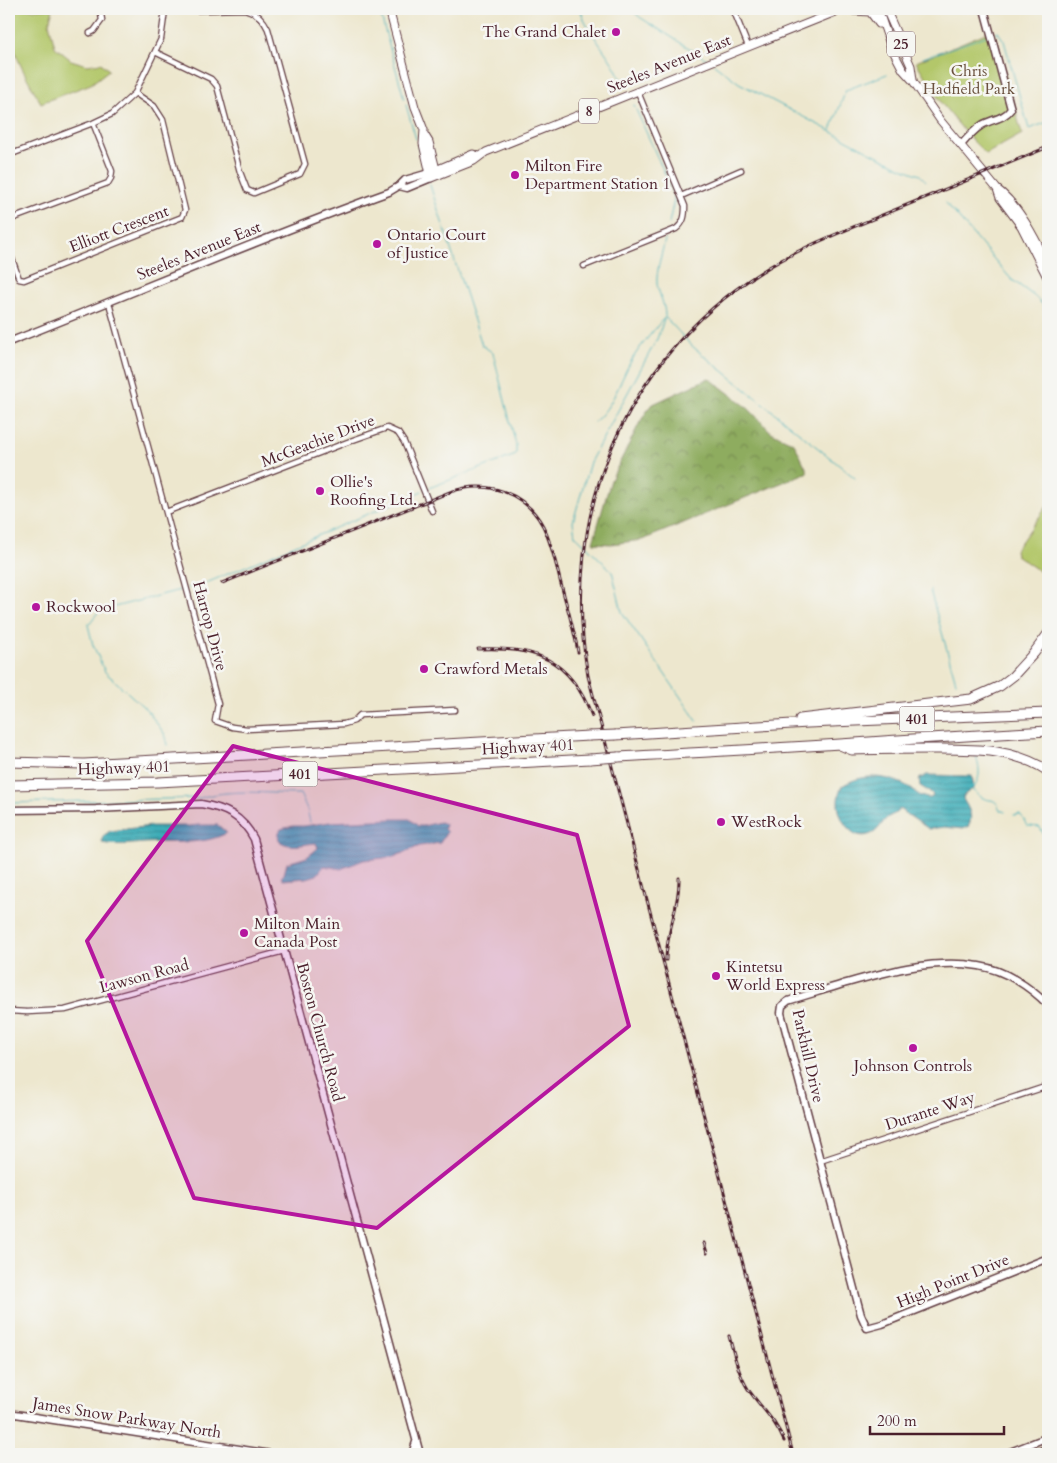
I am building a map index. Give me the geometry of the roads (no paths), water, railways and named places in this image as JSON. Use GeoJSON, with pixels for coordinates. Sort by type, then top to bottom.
{"type":"FeatureCollection","features":[{"type":"Feature","properties":{"kind":"highway"},"geometry":{"type":"LineString","coordinates":[[786,725],[798,719],[971,699],[1000,686],[1013,676],[1048,634]]}},
{"type":"Feature","properties":{"kind":"highway","name":"Highway 401"},"geometry":{"type":"LineString","coordinates":[[9,762],[84,764],[786,725],[1048,713]]}},
{"type":"Feature","properties":{"kind":"highway","name":"Highway 401"},"geometry":{"type":"LineString","coordinates":[[9,785],[158,782],[732,752],[1048,731]]}},
{"type":"Feature","properties":{"kind":"highway"},"geometry":{"type":"LineString","coordinates":[[837,744],[852,750],[981,749],[1004,752],[1023,758],[1048,771]]}},
{"type":"Feature","properties":{"kind":"main road"},"geometry":{"type":"LineString","coordinates":[[389,9],[424,134],[423,144],[434,174]]}},
{"type":"Feature","properties":{"kind":"main road","name":"Steeles Avenue East"},"geometry":{"type":"LineString","coordinates":[[434,174],[473,154],[479,156],[748,46],[849,9]]}},
{"type":"Feature","properties":{"kind":"main road"},"geometry":{"type":"LineString","coordinates":[[849,9],[870,12],[886,32]]}},
{"type":"Feature","properties":{"kind":"main road","name":"25"},"geometry":{"type":"LineString","coordinates":[[878,9],[903,70],[940,120],[997,189],[1005,195],[1025,222],[1048,264]]}},
{"type":"Feature","properties":{"kind":"main road","name":"25"},"geometry":{"type":"LineString","coordinates":[[886,9],[911,66],[913,81]]}},
{"type":"Feature","properties":{"kind":"main road","name":"25"},"geometry":{"type":"LineString","coordinates":[[997,189],[1000,198],[1021,226],[1048,279]]}},
{"type":"Feature","properties":{"kind":"street"},"geometry":{"type":"LineString","coordinates":[[90,33],[99,26],[102,20],[100,9]]}},
{"type":"Feature","properties":{"kind":"street"},"geometry":{"type":"LineString","coordinates":[[9,155],[112,114],[135,93],[161,39],[165,10],[244,9],[262,18],[268,29],[305,164],[300,174],[254,193],[247,190],[240,172],[217,86],[211,79],[156,52]]}},
{"type":"Feature","properties":{"kind":"street"},"geometry":{"type":"LineString","coordinates":[[733,9],[748,46]]}},
{"type":"Feature","properties":{"kind":"street"},"geometry":{"type":"LineString","coordinates":[[961,145],[976,129],[1003,117],[1011,109],[984,9]]}},
{"type":"Feature","properties":{"kind":"street"},"geometry":{"type":"LineString","coordinates":[[584,266],[679,227],[682,224],[685,206],[638,92]]}},
{"type":"Feature","properties":{"kind":"street","name":"Elliott Crescent"},"geometry":{"type":"LineString","coordinates":[[9,250],[16,275],[19,279],[24,280],[182,217],[185,210],[163,120],[154,106],[135,93]]}},
{"type":"Feature","properties":{"kind":"street"},"geometry":{"type":"LineString","coordinates":[[9,220],[108,183],[112,171],[93,123]]}},
{"type":"Feature","properties":{"kind":"street"},"geometry":{"type":"LineString","coordinates":[[681,196],[740,170]]}},
{"type":"Feature","properties":{"kind":"street","name":"Steeles Avenue East"},"geometry":{"type":"LineString","coordinates":[[9,342],[109,303],[294,226],[387,193],[399,186],[407,188],[434,174]]}},
{"type":"Feature","properties":{"kind":"street","name":"Harrop Drive"},"geometry":{"type":"LineString","coordinates":[[109,303],[218,704],[215,721],[232,727],[247,729],[344,724],[354,721],[360,715],[455,710]]}},
{"type":"Feature","properties":{"kind":"street","name":"McGeachie Drive"},"geometry":{"type":"LineString","coordinates":[[166,512],[387,428],[398,433],[404,442],[432,511]]}},
{"type":"Feature","properties":{"kind":"street","name":"Boston Church Road"},"geometry":{"type":"LineString","coordinates":[[9,810],[96,809],[201,804],[214,806],[233,814],[245,825],[254,838],[420,1454]]}},
{"type":"Feature","properties":{"kind":"street","name":"Lawson Road"},"geometry":{"type":"LineString","coordinates":[[9,1011],[65,1010],[284,951]]}},
{"type":"Feature","properties":{"kind":"street","name":"Parkhill Drive"},"geometry":{"type":"LineString","coordinates":[[867,1328],[861,1315],[781,1013],[784,1003],[893,970],[958,964],[980,966],[1008,976],[1024,985],[1048,1005]]}},
{"type":"Feature","properties":{"kind":"street","name":"Durante Way"},"geometry":{"type":"LineString","coordinates":[[820,1161],[1048,1086]]}},
{"type":"Feature","properties":{"kind":"street","name":"High Point Drive"},"geometry":{"type":"LineString","coordinates":[[867,1328],[1048,1258]]}},
{"type":"Feature","properties":{"kind":"street","name":"James Snow Parkway North"},"geometry":{"type":"LineString","coordinates":[[9,1413],[271,1454]]}},
{"type":"Feature","properties":{"kind":"street"},"geometry":{"type":"LineString","coordinates":[[1005,1454],[1017,1452],[1048,1437]]}},
{"type":"Feature","properties":{"kind":"street"},"geometry":{"type":"LineString","coordinates":[[412,1454],[417,1441]]}},
{"type":"Feature","properties":{"kind":"street"},"geometry":{"type":"LineString","coordinates":[[1034,1454],[1048,1448]]}},
{"type":"Feature","properties":{"kind":"water"},"geometry":{"type":"Polygon","coordinates":[[[927,775],[972,776],[974,788],[964,795],[963,799],[971,816],[968,827],[963,829],[944,827],[929,829],[899,809],[887,818],[876,831],[864,836],[852,832],[843,821],[838,807],[842,786],[866,777],[882,778],[899,782],[921,796],[931,798],[933,795],[920,786],[919,779],[927,775]]]}},
{"type":"Feature","properties":{"kind":"water"},"geometry":{"type":"Polygon","coordinates":[[[410,819],[418,826],[440,822],[445,824],[444,829],[447,832],[440,843],[420,846],[394,857],[364,860],[341,869],[324,866],[317,875],[307,878],[283,880],[281,877],[284,874],[287,863],[307,857],[318,848],[316,843],[288,845],[279,841],[278,834],[281,829],[330,822],[410,819]]]}},
{"type":"Feature","properties":{"kind":"water"},"geometry":{"type":"Polygon","coordinates":[[[218,825],[227,833],[208,840],[187,842],[102,843],[103,836],[110,831],[151,826],[218,825]]]}},
{"type":"Feature","properties":{"kind":"waterway"},"geometry":{"type":"LineString","coordinates":[[379,9],[404,98]]}},
{"type":"Feature","properties":{"kind":"waterway"},"geometry":{"type":"LineString","coordinates":[[580,9],[589,29],[615,67],[624,87]]}},
{"type":"Feature","properties":{"kind":"waterway"},"geometry":{"type":"LineString","coordinates":[[630,9],[641,18],[708,60]]}},
{"type":"Feature","properties":{"kind":"waterway"},"geometry":{"type":"LineString","coordinates":[[995,33],[998,32],[1004,41],[1029,129],[1048,122]]}},
{"type":"Feature","properties":{"kind":"waterway"},"geometry":{"type":"LineString","coordinates":[[923,58],[986,36]]}},
{"type":"Feature","properties":{"kind":"waterway"},"geometry":{"type":"LineString","coordinates":[[714,64],[739,83],[870,152],[920,175],[926,181]]}},
{"type":"Feature","properties":{"kind":"waterway"},"geometry":{"type":"LineString","coordinates":[[831,130],[846,90],[887,74]]}},
{"type":"Feature","properties":{"kind":"waterway"},"geometry":{"type":"LineString","coordinates":[[406,105],[416,139]]}},
{"type":"Feature","properties":{"kind":"waterway"},"geometry":{"type":"LineString","coordinates":[[634,105],[669,183],[674,200],[669,223]]}},
{"type":"Feature","properties":{"kind":"waterway"},"geometry":{"type":"LineString","coordinates":[[418,146],[424,169]]}},
{"type":"Feature","properties":{"kind":"waterway"},"geometry":{"type":"LineString","coordinates":[[426,489],[516,455],[516,445],[493,353],[482,345],[430,185]]}},
{"type":"Feature","properties":{"kind":"waterway"},"geometry":{"type":"LineString","coordinates":[[946,203],[1011,279],[1043,305],[1048,321]]}},
{"type":"Feature","properties":{"kind":"waterway"},"geometry":{"type":"LineString","coordinates":[[665,240],[657,284],[665,316]]}},
{"type":"Feature","properties":{"kind":"waterway"},"geometry":{"type":"LineString","coordinates":[[697,721],[622,612],[612,571],[575,535],[573,522],[590,462],[657,339],[665,317],[692,346],[855,478]]}},
{"type":"Feature","properties":{"kind":"waterway"},"geometry":{"type":"LineString","coordinates":[[594,422],[611,402],[641,346],[663,319]]}},
{"type":"Feature","properties":{"kind":"waterway"},"geometry":{"type":"LineString","coordinates":[[188,588],[204,584],[422,491]]}},
{"type":"Feature","properties":{"kind":"waterway"},"geometry":{"type":"LineString","coordinates":[[167,745],[164,733],[147,710],[105,672],[93,645],[88,625],[99,611],[184,589]]}},
{"type":"Feature","properties":{"kind":"waterway"},"geometry":{"type":"LineString","coordinates":[[930,590],[956,682]]}},
{"type":"Feature","properties":{"kind":"waterway"},"geometry":{"type":"LineString","coordinates":[[974,788],[979,775],[976,755]]}},
{"type":"Feature","properties":{"kind":"waterway"},"geometry":{"type":"LineString","coordinates":[[972,790],[983,798],[995,802],[1000,810],[1005,812]]}},
{"type":"Feature","properties":{"kind":"waterway"},"geometry":{"type":"LineString","coordinates":[[9,803],[200,798],[237,792],[300,794],[307,809],[310,822]]}},
{"type":"Feature","properties":{"kind":"waterway"},"geometry":{"type":"LineString","coordinates":[[1014,815],[1020,814],[1027,826],[1040,827],[1046,839],[1048,839]]}},
{"type":"Feature","properties":{"kind":"railway"},"geometry":{"type":"LineString","coordinates":[[793,1454],[588,676],[582,616],[584,558],[594,501],[612,447],[638,397],[671,350],[713,308],[761,272],[806,248],[1048,147]]}},
{"type":"Feature","properties":{"kind":"railway"},"geometry":{"type":"LineString","coordinates":[[222,583],[450,492],[464,488],[490,488],[503,491],[515,497],[535,514],[543,526],[554,555],[578,652]]}},
{"type":"Feature","properties":{"kind":"railway"},"geometry":{"type":"LineString","coordinates":[[478,649],[517,650],[548,660],[562,669],[573,681],[592,716]]}},
{"type":"Feature","properties":{"kind":"railway"},"geometry":{"type":"LineString","coordinates":[[666,960],[668,939],[679,888],[679,878]]}},
{"type":"Feature","properties":{"kind":"railway"},"geometry":{"type":"LineString","coordinates":[[704,1243],[707,1253]]}},
{"type":"Feature","properties":{"kind":"railway"},"geometry":{"type":"LineString","coordinates":[[729,1336],[737,1363],[748,1389],[772,1420],[784,1441]]}},
{"type":"Feature","properties":{"kind":"place","name":"The Grand Chalet"},"geometry":{"type":"Point","coordinates":[616,32]}},
{"type":"Feature","properties":{"kind":"place","name":"Milton Fire Department Station 1"},"geometry":{"type":"Point","coordinates":[515,175]}},
{"type":"Feature","properties":{"kind":"place","name":"Ontario Court of Justice"},"geometry":{"type":"Point","coordinates":[377,244]}},
{"type":"Feature","properties":{"kind":"place","name":"Ollie's Roofing Ltd."},"geometry":{"type":"Point","coordinates":[320,491]}},
{"type":"Feature","properties":{"kind":"place","name":"Rockwool"},"geometry":{"type":"Point","coordinates":[36,607]}},
{"type":"Feature","properties":{"kind":"place","name":"Crawford Metals"},"geometry":{"type":"Point","coordinates":[424,669]}},
{"type":"Feature","properties":{"kind":"place","name":"WestRock"},"geometry":{"type":"Point","coordinates":[721,822]}},
{"type":"Feature","properties":{"kind":"place","name":"Milton Main Canada Post"},"geometry":{"type":"Point","coordinates":[244,933]}},
{"type":"Feature","properties":{"kind":"place","name":"Kintetsu World Express"},"geometry":{"type":"Point","coordinates":[716,976]}},
{"type":"Feature","properties":{"kind":"place","name":"Johnson Controls"},"geometry":{"type":"Point","coordinates":[913,1048]}},
{"type":"Feature","properties":{"kind":"park label","name":"Chris Hadfield Park"},"geometry":{"type":"Point","coordinates":[969,80]}}]}
